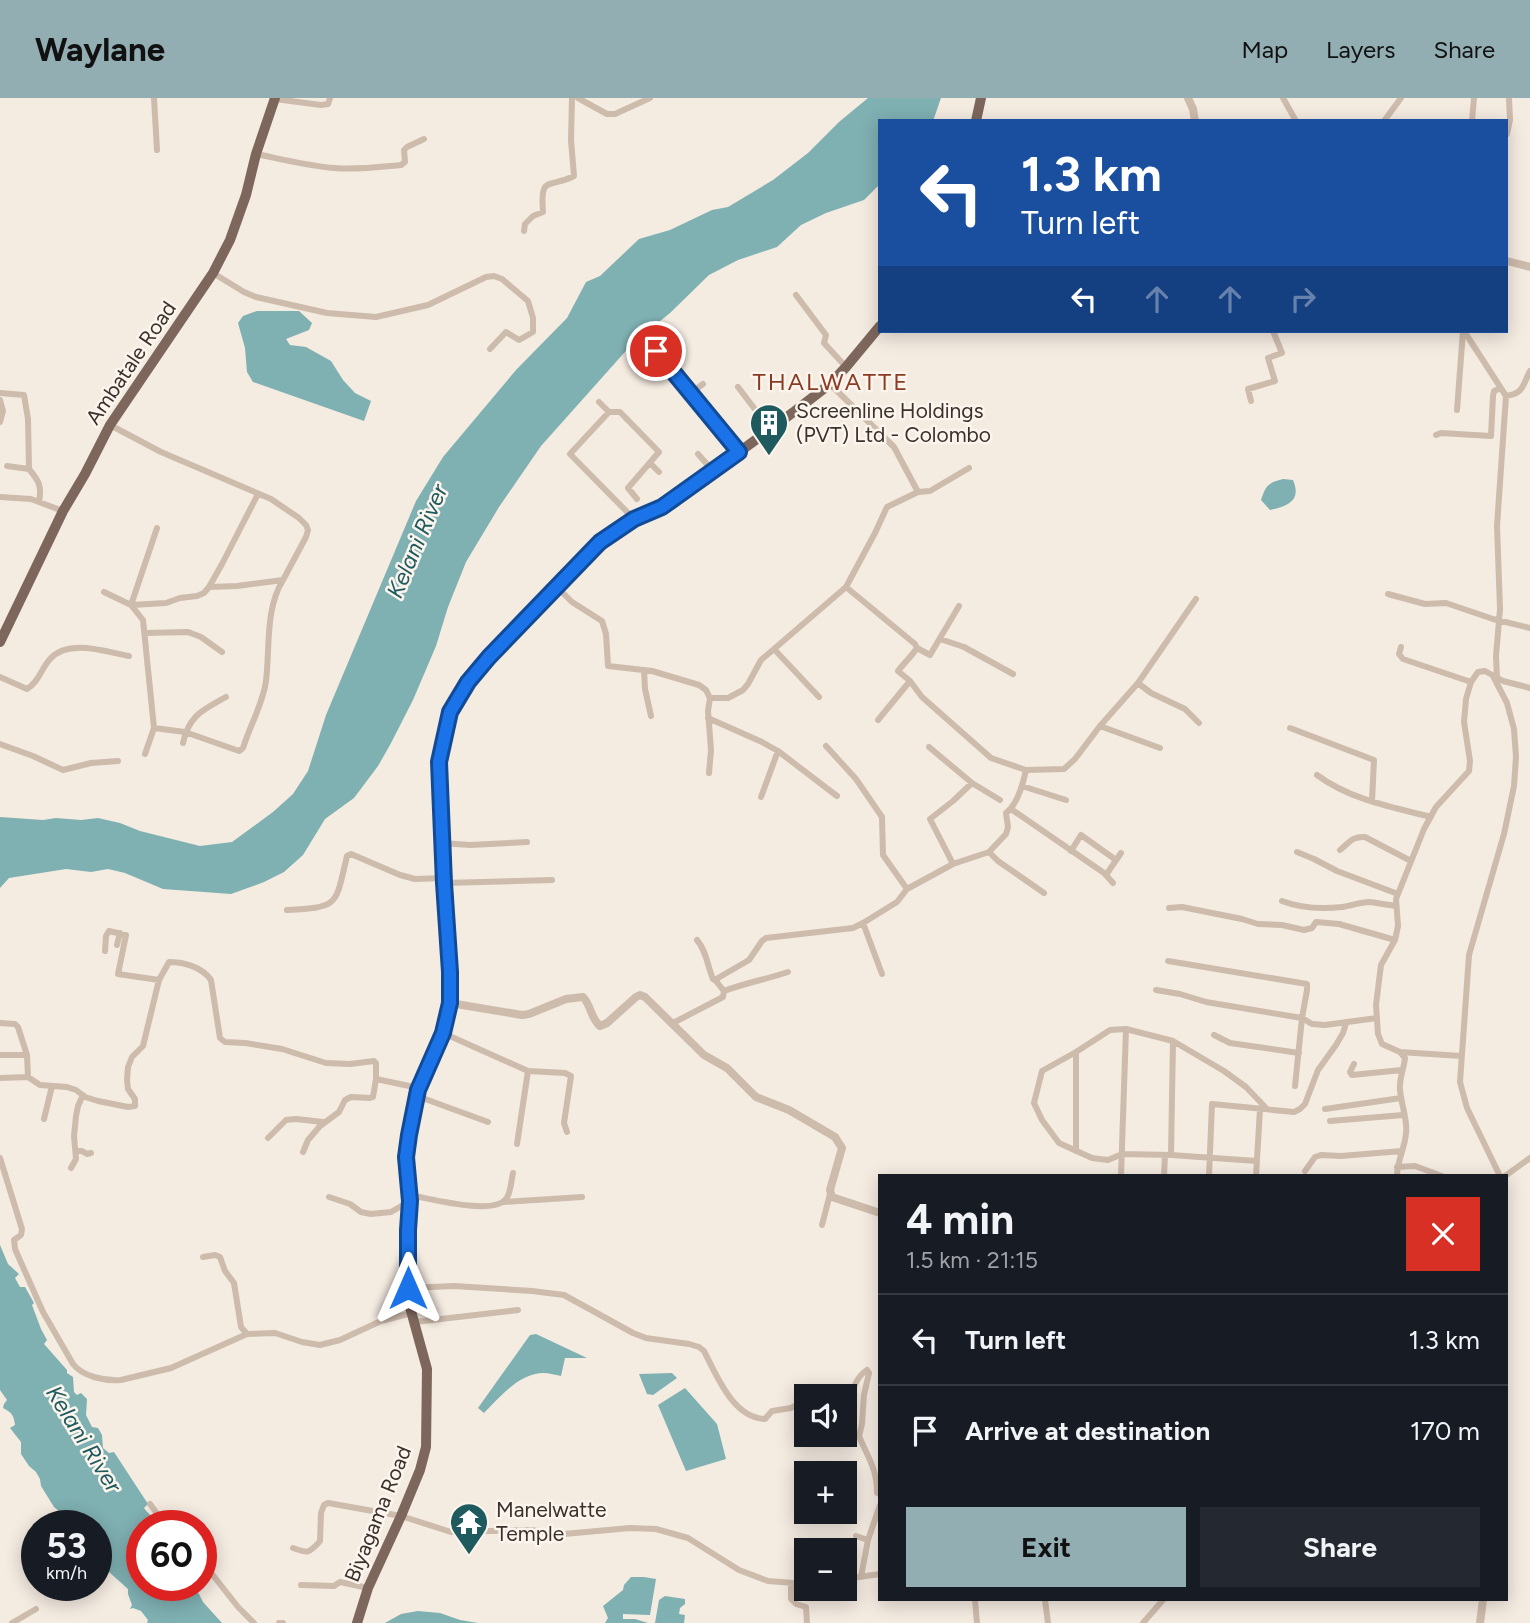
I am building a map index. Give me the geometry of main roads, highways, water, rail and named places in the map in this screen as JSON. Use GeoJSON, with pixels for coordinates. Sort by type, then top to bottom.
{"type":"FeatureCollection","features":[{"type":"Feature","properties":{"kind":"main road"},"geometry":{"type":"LineString","coordinates":[[976,119],[981,98]]}},
{"type":"Feature","properties":{"kind":"main road","name":"Ambatale Road"},"geometry":{"type":"LineString","coordinates":[[0,642],[63,511],[110,425],[214,273],[236,225],[275,99]]}},
{"type":"Feature","properties":{"kind":"main road","name":"Biyagama Road"},"geometry":{"type":"LineString","coordinates":[[357,1623],[368,1588],[420,1470],[426,1447],[427,1368],[408,1300],[410,1198],[406,1157],[418,1092],[443,1033],[450,1003],[439,762],[450,712],[468,682],[489,657],[600,542],[634,519],[662,507],[830,384],[878,328]]}},
{"type":"Feature","properties":{"kind":"water","name":"Kelani River"},"geometry":{"type":"Polygon","coordinates":[[[868,98],[941,98],[934,119],[878,119],[878,186],[864,200],[801,225],[777,247],[738,260],[709,275],[670,313],[632,344],[541,446],[499,507],[466,562],[436,646],[413,700],[378,766],[354,798],[325,819],[303,855],[284,872],[231,894],[163,889],[108,869],[91,872],[66,869],[9,878],[0,888],[0,817],[43,820],[98,818],[200,846],[232,842],[293,794],[308,771],[326,715],[416,501],[443,457],[516,370],[567,318],[586,282],[600,276],[639,239],[670,230],[712,210],[728,207],[773,180],[808,153],[868,98]]]}},
{"type":"Feature","properties":{"kind":"water"},"geometry":{"type":"Polygon","coordinates":[[[257,311],[299,311],[312,323],[309,330],[286,339],[290,345],[306,347],[331,361],[355,393],[371,401],[364,421],[253,382],[247,372],[245,348],[238,323],[243,316],[257,311]]]}},
{"type":"Feature","properties":{"kind":"water"},"geometry":{"type":"Polygon","coordinates":[[[1283,479],[1293,480],[1296,493],[1294,498],[1282,507],[1270,510],[1261,500],[1264,491],[1271,483],[1283,479]]]}},
{"type":"Feature","properties":{"kind":"water","name":"Kelani River"},"geometry":{"type":"Polygon","coordinates":[[[0,1245],[8,1264],[19,1274],[15,1278],[20,1287],[25,1287],[34,1303],[32,1305],[47,1340],[44,1344],[73,1377],[74,1392],[77,1395],[81,1393],[87,1399],[86,1415],[92,1427],[98,1428],[102,1435],[103,1448],[109,1453],[114,1452],[148,1504],[144,1508],[146,1510],[126,1510],[126,1587],[112,1575],[112,1510],[58,1510],[54,1507],[36,1472],[21,1454],[21,1442],[10,1428],[15,1425],[14,1419],[3,1408],[7,1400],[0,1390],[0,1245]]]}},
{"type":"Feature","properties":{"kind":"water"},"geometry":{"type":"Polygon","coordinates":[[[536,1334],[587,1358],[565,1358],[561,1376],[535,1374],[518,1381],[484,1413],[478,1408],[530,1335],[536,1334]]]}},
{"type":"Feature","properties":{"kind":"water"},"geometry":{"type":"Polygon","coordinates":[[[672,1373],[677,1378],[653,1395],[647,1394],[639,1374],[672,1373]]]}},
{"type":"Feature","properties":{"kind":"water"},"geometry":{"type":"Polygon","coordinates":[[[685,1388],[717,1424],[726,1459],[686,1471],[658,1405],[685,1388]]]}},
{"type":"Feature","properties":{"kind":"water"},"geometry":{"type":"Polygon","coordinates":[[[631,1577],[656,1579],[650,1615],[623,1614],[623,1619],[648,1623],[605,1623],[608,1618],[603,1606],[623,1590],[631,1577]]]}},
{"type":"Feature","properties":{"kind":"water"},"geometry":{"type":"Polygon","coordinates":[[[665,1596],[685,1599],[679,1614],[685,1615],[684,1623],[655,1623],[659,1600],[665,1596]]]}},
{"type":"Feature","properties":{"kind":"water"},"geometry":{"type":"Polygon","coordinates":[[[131,1601],[202,1601],[222,1623],[147,1623],[148,1620],[141,1611],[130,1609],[131,1601]]]}},
{"type":"Feature","properties":{"kind":"water"},"geometry":{"type":"Polygon","coordinates":[[[418,1611],[440,1613],[478,1623],[385,1623],[401,1614],[418,1611]]]}},
{"type":"Feature","properties":{"kind":"place","name":"Screenline Holdings (PVT) Ltd - Colombo"},"geometry":{"type":"Point","coordinates":[769,457]}},
{"type":"Feature","properties":{"kind":"place","name":"Manelwatte Temple"},"geometry":{"type":"Point","coordinates":[469,1556]}},
{"type":"Feature","properties":{"kind":"district","name":"THALWATTE"},"geometry":{"type":"Point","coordinates":[831,382]}}]}
